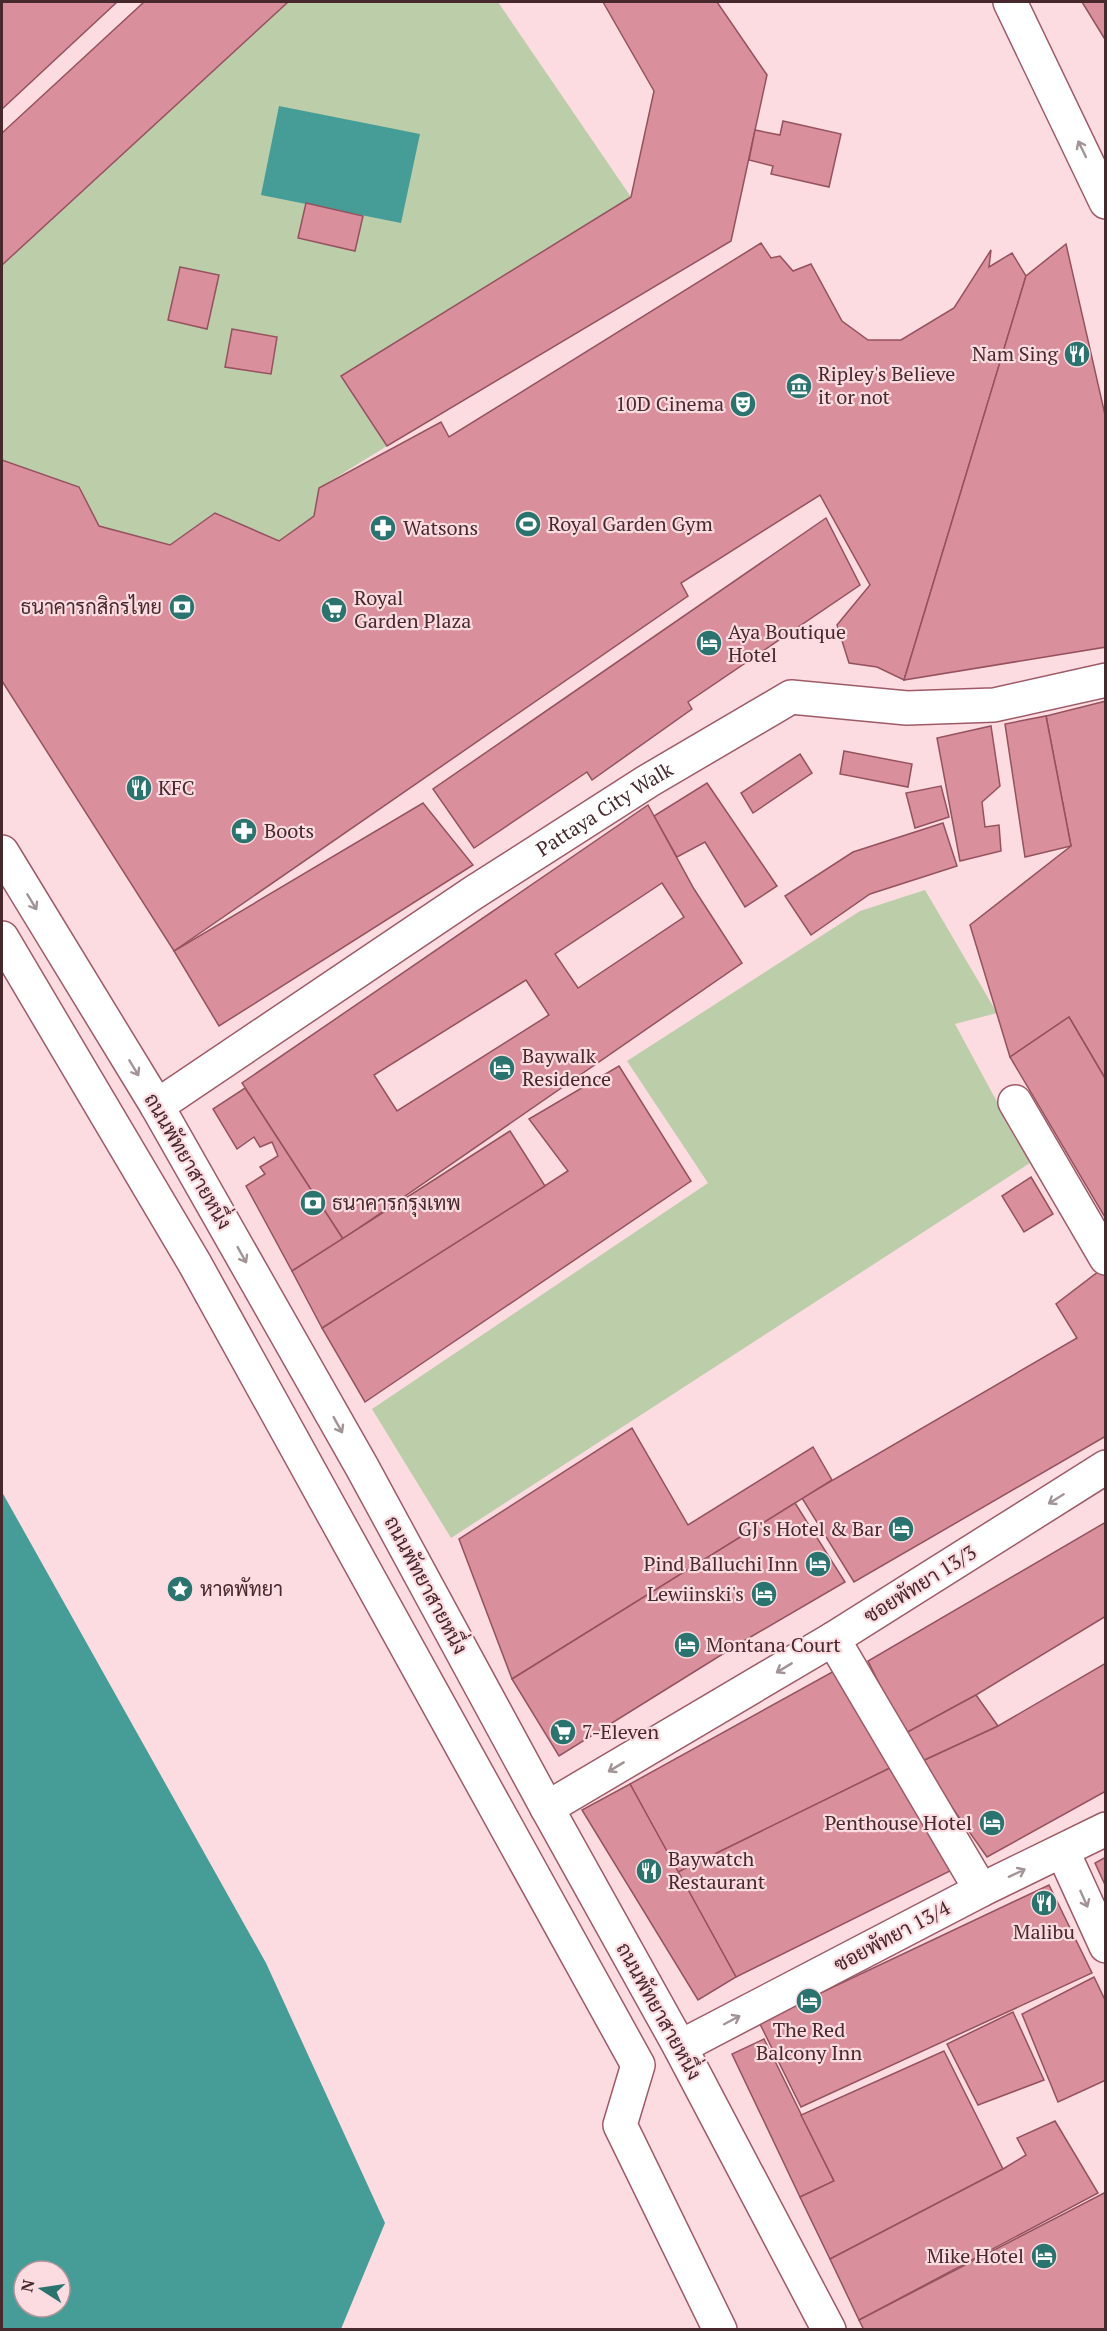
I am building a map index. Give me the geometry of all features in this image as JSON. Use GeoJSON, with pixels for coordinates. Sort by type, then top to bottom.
{"type":"FeatureCollection","features":[{"type":"Feature","properties":{"kind":"street"},"geometry":{"type":"LineString","coordinates":[[1010,2],[1106,202]]}},
{"type":"Feature","properties":{"kind":"street","name":"Pattaya City Walk"},"geometry":{"type":"LineString","coordinates":[[158,1106],[473,893],[648,781],[791,697],[907,708],[994,705],[1106,680]]}},
{"type":"Feature","properties":{"kind":"street","name":"ถนนพัทยาสายหนึ่ง"},"geometry":{"type":"LineString","coordinates":[[2,852],[158,1106],[362,1467],[680,2047],[829,2330]]}},
{"type":"Feature","properties":{"kind":"street"},"geometry":{"type":"LineString","coordinates":[[2,938],[201,1274],[638,2065],[620,2125],[720,2330]]}},
{"type":"Feature","properties":{"kind":"street"},"geometry":{"type":"LineString","coordinates":[[1015,1102],[1106,1258]]}},
{"type":"Feature","properties":{"kind":"street","name":"ซอยพัทยา 13/3"},"geometry":{"type":"LineString","coordinates":[[547,1808],[833,1639],[1106,1467]]}},
{"type":"Feature","properties":{"kind":"street"},"geometry":{"type":"LineString","coordinates":[[833,1639],[981,1890]]}},
{"type":"Feature","properties":{"kind":"street","name":"ซอยพัทยา 13/4"},"geometry":{"type":"LineString","coordinates":[[680,2047],[981,1890],[1063,1852],[1106,1829]]}},
{"type":"Feature","properties":{"kind":"street"},"geometry":{"type":"LineString","coordinates":[[1063,1852],[1106,1946]]}},
{"type":"Feature","properties":{"kind":"green space"},"geometry":{"type":"Polygon","coordinates":[[[288,2],[498,2],[631,197],[341,376],[387,446],[319,488],[314,516],[279,541],[215,513],[170,545],[99,526],[79,487],[2,460],[2,265],[288,2]]]}},
{"type":"Feature","properties":{"kind":"green space"},"geometry":{"type":"Polygon","coordinates":[[[925,890],[997,1013],[955,1024],[1030,1163],[451,1538],[372,1409],[708,1183],[627,1061],[860,911],[925,890]]]}},
{"type":"Feature","properties":{"kind":"water"},"geometry":{"type":"Polygon","coordinates":[[[279,106],[420,134],[401,223],[261,195],[279,106]]]}},
{"type":"Feature","properties":{"kind":"water"},"geometry":{"type":"Polygon","coordinates":[[[2,1492],[266,1963],[385,2223],[341,2329],[2,2329],[2,1492]]]}},
{"type":"Feature","properties":{"kind":"building"},"geometry":{"type":"Polygon","coordinates":[[[2,2],[117,2],[2,109],[2,2]]]}},
{"type":"Feature","properties":{"kind":"building"},"geometry":{"type":"Polygon","coordinates":[[[144,2],[288,2],[2,265],[2,133],[144,2]]]}},
{"type":"Feature","properties":{"kind":"building"},"geometry":{"type":"Polygon","coordinates":[[[603,2],[717,2],[767,75],[731,241],[387,446],[341,376],[631,197],[654,91],[603,2]]]}},
{"type":"Feature","properties":{"kind":"building"},"geometry":{"type":"Polygon","coordinates":[[[1082,2],[1106,2],[1106,41],[1082,2]]]}},
{"type":"Feature","properties":{"kind":"building"},"geometry":{"type":"Polygon","coordinates":[[[783,121],[841,134],[829,187],[771,174],[773,166],[749,160],[755,130],[780,135],[783,121]]]}},
{"type":"Feature","properties":{"kind":"building"},"geometry":{"type":"Polygon","coordinates":[[[306,203],[363,216],[355,251],[298,238],[306,203]]]}},
{"type":"Feature","properties":{"kind":"building","name":"Royal Garden Plaza"},"geometry":{"type":"Polygon","coordinates":[[[761,243],[771,258],[780,256],[793,271],[811,264],[842,321],[868,340],[901,340],[954,308],[991,250],[989,267],[1012,253],[1026,276],[904,680],[877,667],[849,663],[837,625],[870,585],[820,495],[681,583],[688,596],[174,951],[2,681],[2,460],[79,487],[99,526],[170,545],[215,513],[279,541],[314,516],[319,488],[441,422],[449,437],[761,243]]]}},
{"type":"Feature","properties":{"kind":"building"},"geometry":{"type":"Polygon","coordinates":[[[1066,244],[1106,419],[1106,647],[904,680],[1026,276],[1066,244]]]}},
{"type":"Feature","properties":{"kind":"building"},"geometry":{"type":"Polygon","coordinates":[[[180,267],[219,275],[207,329],[168,320],[180,267]]]}},
{"type":"Feature","properties":{"kind":"building"},"geometry":{"type":"Polygon","coordinates":[[[232,329],[277,337],[271,374],[225,367],[232,329]]]}},
{"type":"Feature","properties":{"kind":"building","name":"Aya Boutique Hotel"},"geometry":{"type":"Polygon","coordinates":[[[826,518],[860,585],[688,702],[692,709],[592,780],[587,772],[474,848],[433,789],[826,518]]]}},
{"type":"Feature","properties":{"kind":"building"},"geometry":{"type":"Polygon","coordinates":[[[1106,701],[1106,1080],[1069,1017],[1010,1057],[970,925],[1071,846],[1046,716],[1106,701]]]}},
{"type":"Feature","properties":{"kind":"building"},"geometry":{"type":"Polygon","coordinates":[[[1046,716],[1071,846],[1025,857],[1005,724],[1046,716]]]}},
{"type":"Feature","properties":{"kind":"building"},"geometry":{"type":"Polygon","coordinates":[[[991,726],[1000,786],[982,802],[985,827],[999,825],[1001,851],[960,861],[937,738],[991,726]]]}},
{"type":"Feature","properties":{"kind":"building"},"geometry":{"type":"Polygon","coordinates":[[[844,751],[912,764],[908,787],[840,774],[844,751]]]}},
{"type":"Feature","properties":{"kind":"building"},"geometry":{"type":"Polygon","coordinates":[[[800,754],[812,773],[753,813],[741,793],[800,754]]]}},
{"type":"Feature","properties":{"kind":"building"},"geometry":{"type":"Polygon","coordinates":[[[707,783],[777,886],[745,907],[705,842],[677,857],[654,816],[707,783]]]}},
{"type":"Feature","properties":{"kind":"building"},"geometry":{"type":"Polygon","coordinates":[[[941,786],[949,817],[915,828],[906,793],[941,786]]]}},
{"type":"Feature","properties":{"kind":"building"},"geometry":{"type":"Polygon","coordinates":[[[423,803],[473,865],[219,1026],[174,951],[423,803]]]}},
{"type":"Feature","properties":{"kind":"building"},"geometry":{"type":"Polygon","coordinates":[[[648,805],[694,889],[742,963],[343,1239],[242,1083],[648,805]],[[662,883],[555,954],[578,988],[684,917],[662,883]],[[526,980],[374,1075],[397,1111],[549,1015],[526,980]]]}},
{"type":"Feature","properties":{"kind":"building"},"geometry":{"type":"Polygon","coordinates":[[[943,823],[957,866],[870,894],[811,935],[785,896],[853,852],[943,823]]]}},
{"type":"Feature","properties":{"kind":"building"},"geometry":{"type":"Polygon","coordinates":[[[1069,1017],[1106,1080],[1106,1219],[1010,1057],[1069,1017]]]}},
{"type":"Feature","properties":{"kind":"building"},"geometry":{"type":"Polygon","coordinates":[[[619,1066],[691,1181],[365,1402],[322,1328],[568,1171],[529,1119],[619,1066]]]}},
{"type":"Feature","properties":{"kind":"building"},"geometry":{"type":"Polygon","coordinates":[[[245,1088],[343,1239],[292,1271],[246,1186],[265,1174],[260,1167],[278,1156],[272,1142],[260,1147],[254,1137],[237,1149],[213,1109],[245,1088]]]}},
{"type":"Feature","properties":{"kind":"building"},"geometry":{"type":"Polygon","coordinates":[[[510,1131],[545,1186],[322,1328],[292,1271],[510,1131]]]}},
{"type":"Feature","properties":{"kind":"building"},"geometry":{"type":"Polygon","coordinates":[[[1031,1177],[1053,1214],[1024,1232],[1002,1196],[1031,1177]]]}},
{"type":"Feature","properties":{"kind":"building"},"geometry":{"type":"Polygon","coordinates":[[[1103,1268],[1106,1273],[1106,1436],[854,1582],[802,1498],[1077,1338],[1056,1304],[1103,1268]]]}},
{"type":"Feature","properties":{"kind":"building"},"geometry":{"type":"Polygon","coordinates":[[[632,1428],[688,1525],[813,1447],[832,1480],[512,1679],[459,1539],[632,1428]]]}},
{"type":"Feature","properties":{"kind":"building"},"geometry":{"type":"Polygon","coordinates":[[[795,1503],[845,1582],[742,1642],[559,1756],[512,1679],[795,1503]]]}},
{"type":"Feature","properties":{"kind":"building"},"geometry":{"type":"Polygon","coordinates":[[[1106,1522],[1106,1616],[976,1695],[904,1734],[868,1661],[1106,1522]]]}},
{"type":"Feature","properties":{"kind":"building"},"geometry":{"type":"Polygon","coordinates":[[[1106,1663],[1106,1791],[987,1857],[920,1762],[998,1726],[1106,1663]]]}},
{"type":"Feature","properties":{"kind":"building"},"geometry":{"type":"Polygon","coordinates":[[[836,1670],[894,1766],[678,1872],[630,1784],[836,1670]]]}},
{"type":"Feature","properties":{"kind":"building"},"geometry":{"type":"Polygon","coordinates":[[[976,1695],[998,1726],[920,1762],[904,1734],[976,1695]]]}},
{"type":"Feature","properties":{"kind":"building"},"geometry":{"type":"Polygon","coordinates":[[[894,1766],[950,1871],[736,1977],[678,1872],[894,1766]]]}},
{"type":"Feature","properties":{"kind":"building"},"geometry":{"type":"Polygon","coordinates":[[[630,1784],[736,1977],[698,2000],[582,1810],[630,1784]]]}},
{"type":"Feature","properties":{"kind":"building"},"geometry":{"type":"Polygon","coordinates":[[[1106,1857],[1106,1887],[1095,1863],[1106,1857]]]}},
{"type":"Feature","properties":{"kind":"building"},"geometry":{"type":"Polygon","coordinates":[[[1049,1885],[1092,1973],[801,2107],[759,2022],[1049,1885]]]}},
{"type":"Feature","properties":{"kind":"building"},"geometry":{"type":"Polygon","coordinates":[[[1094,1977],[1106,2002],[1106,2080],[1058,2102],[1022,2014],[1094,1977]]]}},
{"type":"Feature","properties":{"kind":"building"},"geometry":{"type":"Polygon","coordinates":[[[1013,2012],[1044,2080],[978,2105],[947,2044],[1013,2012]]]}},
{"type":"Feature","properties":{"kind":"building"},"geometry":{"type":"Polygon","coordinates":[[[764,2039],[834,2181],[800,2197],[732,2054],[764,2039]]]}},
{"type":"Feature","properties":{"kind":"building"},"geometry":{"type":"Polygon","coordinates":[[[944,2051],[1003,2169],[830,2259],[800,2197],[834,2181],[801,2115],[944,2051]]]}},
{"type":"Feature","properties":{"kind":"building"},"geometry":{"type":"Polygon","coordinates":[[[1055,2121],[1098,2193],[859,2320],[830,2259],[1026,2155],[1017,2138],[1055,2121]]]}},
{"type":"Feature","properties":{"kind":"building","name":"Mike Hotel"},"geometry":{"type":"Polygon","coordinates":[[[1106,2192],[1106,2330],[864,2330],[859,2320],[1106,2192]]]}},
{"type":"Feature","properties":{"kind":"place","name":"Nam Sing"},"geometry":{"type":"Point","coordinates":[1077,354]}},
{"type":"Feature","properties":{"kind":"place","name":"Ripley's Believe it or not"},"geometry":{"type":"Point","coordinates":[799,386]}},
{"type":"Feature","properties":{"kind":"place","name":"10D Cinema"},"geometry":{"type":"Point","coordinates":[743,404]}},
{"type":"Feature","properties":{"kind":"place","name":"Royal Garden Gym"},"geometry":{"type":"Point","coordinates":[528,524]}},
{"type":"Feature","properties":{"kind":"place","name":"Watsons"},"geometry":{"type":"Point","coordinates":[383,528]}},
{"type":"Feature","properties":{"kind":"place","name":"ธนาคารกสิกรไทย"},"geometry":{"type":"Point","coordinates":[182,607]}},
{"type":"Feature","properties":{"kind":"place","name":"Royal Garden Plaza"},"geometry":{"type":"Point","coordinates":[334,610]}},
{"type":"Feature","properties":{"kind":"place","name":"Aya Boutique Hotel"},"geometry":{"type":"Point","coordinates":[709,643]}},
{"type":"Feature","properties":{"kind":"place","name":"KFC"},"geometry":{"type":"Point","coordinates":[139,788]}},
{"type":"Feature","properties":{"kind":"place","name":"Boots"},"geometry":{"type":"Point","coordinates":[244,831]}},
{"type":"Feature","properties":{"kind":"place","name":"Baywalk Residence"},"geometry":{"type":"Point","coordinates":[502,1068]}},
{"type":"Feature","properties":{"kind":"place","name":"ธนาคารกรุงเทพ"},"geometry":{"type":"Point","coordinates":[313,1203]}},
{"type":"Feature","properties":{"kind":"place","name":"GJ's Hotel & Bar"},"geometry":{"type":"Point","coordinates":[901,1529]}},
{"type":"Feature","properties":{"kind":"place","name":"Pind Balluchi Inn"},"geometry":{"type":"Point","coordinates":[818,1564]}},
{"type":"Feature","properties":{"kind":"place","name":"หาดพัทยา"},"geometry":{"type":"Point","coordinates":[180,1589]}},
{"type":"Feature","properties":{"kind":"place","name":"Lewiinski's"},"geometry":{"type":"Point","coordinates":[764,1594]}},
{"type":"Feature","properties":{"kind":"place","name":"Montana Court"},"geometry":{"type":"Point","coordinates":[687,1645]}},
{"type":"Feature","properties":{"kind":"place","name":"7-Eleven"},"geometry":{"type":"Point","coordinates":[563,1732]}},
{"type":"Feature","properties":{"kind":"place","name":"Penthouse Hotel"},"geometry":{"type":"Point","coordinates":[992,1823]}},
{"type":"Feature","properties":{"kind":"place","name":"Baywatch Restaurant"},"geometry":{"type":"Point","coordinates":[649,1871]}},
{"type":"Feature","properties":{"kind":"place","name":"Malibu"},"geometry":{"type":"Point","coordinates":[1044,1903]}},
{"type":"Feature","properties":{"kind":"place","name":"The Red Balcony Inn"},"geometry":{"type":"Point","coordinates":[809,2001]}},
{"type":"Feature","properties":{"kind":"place","name":"Mike Hotel"},"geometry":{"type":"Point","coordinates":[1044,2256]}}]}
